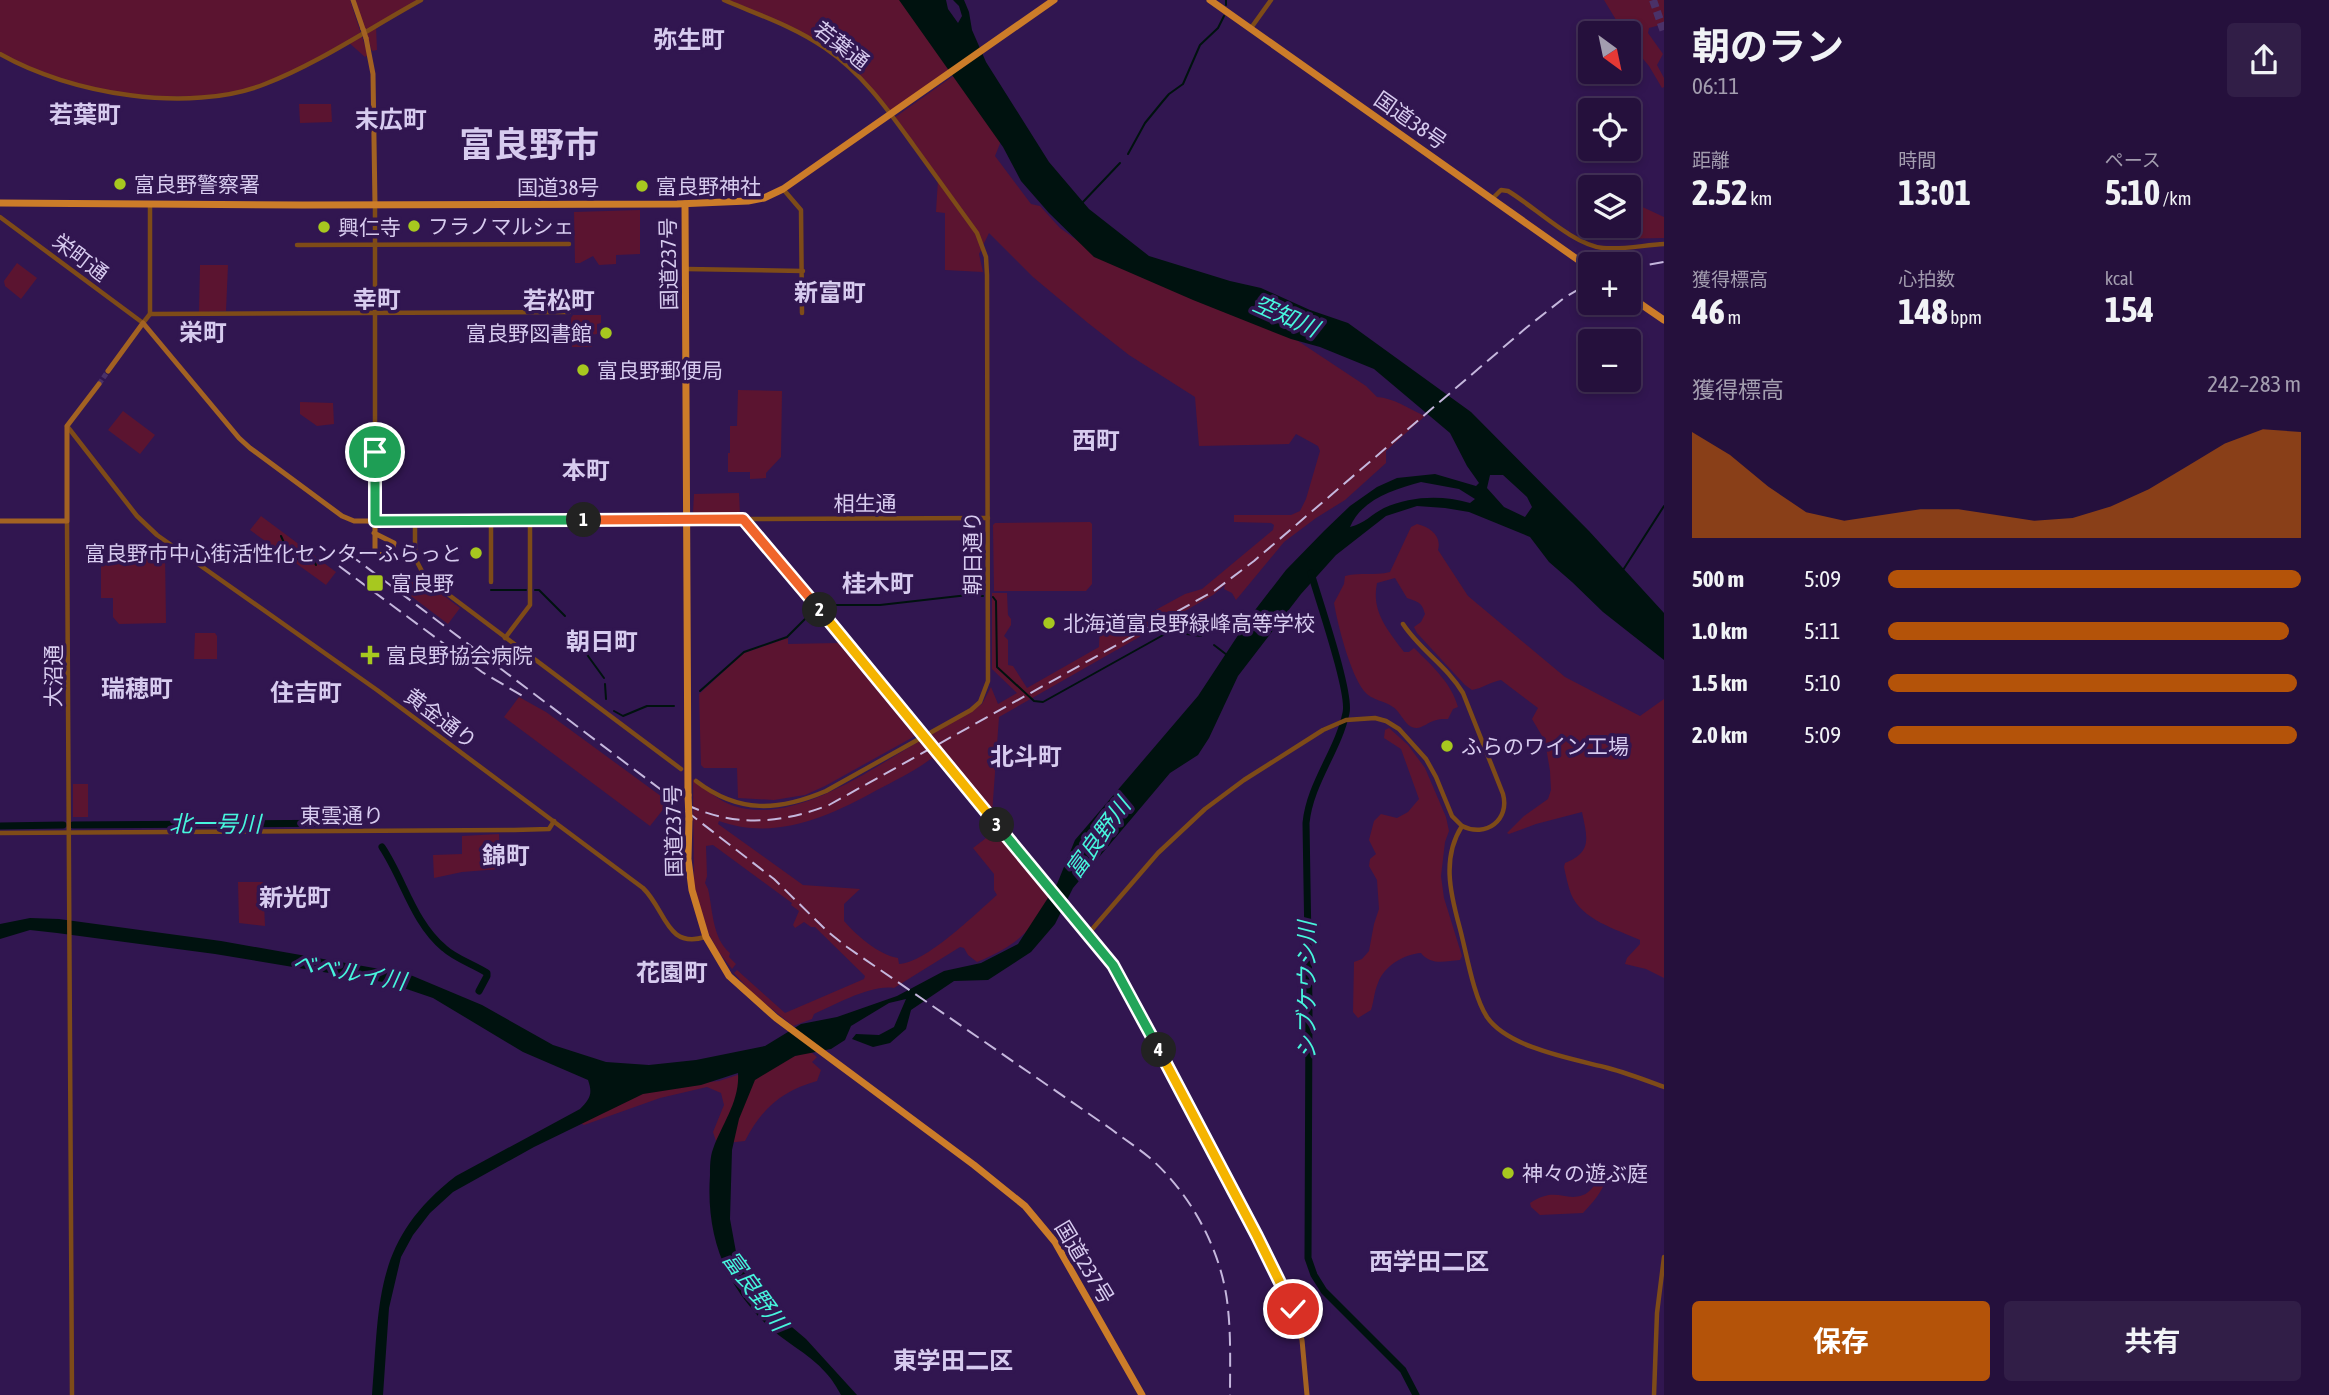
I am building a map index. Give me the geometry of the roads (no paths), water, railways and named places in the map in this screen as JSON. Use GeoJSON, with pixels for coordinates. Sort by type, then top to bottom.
{"type":"FeatureCollection","features":[{"type":"Feature","properties":{"kind":"highway","name":"国道38号"},"geometry":{"type":"LineString","coordinates":[[0,203],[685,204],[764,198],[783,189],[1055,0]]}},
{"type":"Feature","properties":{"kind":"highway","name":"国道38号"},"geometry":{"type":"LineString","coordinates":[[1210,0],[1578,260]]}},
{"type":"Feature","properties":{"kind":"highway","name":"国道237号"},"geometry":{"type":"LineString","coordinates":[[685,204],[688,859],[692,890],[706,937],[729,976],[750,996],[996,1182],[1035,1216],[1055,1241],[1142,1395]]}},
{"type":"Feature","properties":{"kind":"highway"},"geometry":{"type":"LineString","coordinates":[[1641,304],[1664,320]]}},
{"type":"Feature","properties":{"kind":"main road"},"geometry":{"type":"LineString","coordinates":[[353,0],[366,38],[373,74],[375,205]]}},
{"type":"Feature","properties":{"kind":"main road"},"geometry":{"type":"LineString","coordinates":[[108,371],[143,323],[250,448],[342,516],[354,521],[375,521],[374,533],[375,552],[387,558],[394,543],[374,533]]}},
{"type":"Feature","properties":{"kind":"main road"},"geometry":{"type":"LineString","coordinates":[[0,522],[67,521],[67,426],[99,384]]}},
{"type":"Feature","properties":{"kind":"main road"},"geometry":{"type":"LineString","coordinates":[[688,520],[743,519],[1030,863],[1123,982],[1278,1277],[1300,1331],[1306,1364],[1307,1395]]}},
{"type":"Feature","properties":{"kind":"street"},"geometry":{"type":"LineString","coordinates":[[0,54],[20,66],[51,78],[98,91],[186,98],[243,92],[296,70],[421,0]]}},
{"type":"Feature","properties":{"kind":"street","name":"若葉通"},"geometry":{"type":"LineString","coordinates":[[724,0],[777,20],[825,48],[876,93],[891,114]]}},
{"type":"Feature","properties":{"kind":"street"},"geometry":{"type":"LineString","coordinates":[[1251,28],[1271,0]]}},
{"type":"Feature","properties":{"kind":"street","name":"朝日通り"},"geometry":{"type":"LineString","coordinates":[[696,781],[722,799],[740,804],[775,806],[795,803],[826,791],[971,710],[980,702],[986,690],[986,257],[976,233],[891,114]]}},
{"type":"Feature","properties":{"kind":"street"},"geometry":{"type":"LineString","coordinates":[[783,189],[801,210],[802,313]]}},
{"type":"Feature","properties":{"kind":"street"},"geometry":{"type":"LineString","coordinates":[[1492,199],[1501,190],[1508,191],[1578,239],[1597,247],[1664,244]]}},
{"type":"Feature","properties":{"kind":"street"},"geometry":{"type":"LineString","coordinates":[[143,323],[150,314],[150,204]]}},
{"type":"Feature","properties":{"kind":"street"},"geometry":{"type":"LineString","coordinates":[[375,205],[375,521],[688,520]]}},
{"type":"Feature","properties":{"kind":"street","name":"栄町通"},"geometry":{"type":"LineString","coordinates":[[0,217],[143,323]]}},
{"type":"Feature","properties":{"kind":"street"},"geometry":{"type":"LineString","coordinates":[[297,245],[569,244]]}},
{"type":"Feature","properties":{"kind":"street"},"geometry":{"type":"LineString","coordinates":[[686,269],[803,271]]}},
{"type":"Feature","properties":{"kind":"street"},"geometry":{"type":"LineString","coordinates":[[150,314],[569,312]]}},
{"type":"Feature","properties":{"kind":"street","name":"黄金通り"},"geometry":{"type":"LineString","coordinates":[[67,426],[137,516],[157,535],[377,690],[643,888],[652,897],[677,936],[690,941],[706,937]]}},
{"type":"Feature","properties":{"kind":"street","name":"相生通"},"geometry":{"type":"LineString","coordinates":[[743,519],[988,518]]}},
{"type":"Feature","properties":{"kind":"street"},"geometry":{"type":"LineString","coordinates":[[505,638],[530,605],[530,520]]}},
{"type":"Feature","properties":{"kind":"street","name":"大沼通"},"geometry":{"type":"LineString","coordinates":[[67,521],[72,1395]]}},
{"type":"Feature","properties":{"kind":"street"},"geometry":{"type":"LineString","coordinates":[[491,521],[491,582]]}},
{"type":"Feature","properties":{"kind":"street"},"geometry":{"type":"LineString","coordinates":[[415,522],[415,558],[425,577],[681,769]]}},
{"type":"Feature","properties":{"kind":"street"},"geometry":{"type":"LineString","coordinates":[[1088,934],[1158,853],[1199,814],[1237,785],[1331,726],[1358,718],[1386,721],[1411,740],[1433,769],[1452,816],[1462,826],[1476,831],[1493,826],[1504,811],[1503,794],[1463,692],[1403,624]]}},
{"type":"Feature","properties":{"kind":"street","name":"東雲通り"},"geometry":{"type":"LineString","coordinates":[[0,833],[514,830],[549,829],[554,821]]}},
{"type":"Feature","properties":{"kind":"street"},"geometry":{"type":"LineString","coordinates":[[1462,826],[1452,843],[1450,888],[1479,1002],[1489,1020],[1502,1031],[1550,1054],[1613,1070],[1664,1087]]}},
{"type":"Feature","properties":{"kind":"street"},"geometry":{"type":"LineString","coordinates":[[1654,1395],[1657,1313],[1664,1257]]}},
{"type":"Feature","properties":{"kind":"water"},"geometry":{"type":"Polygon","coordinates":[[[899,0],[946,0],[948,9],[958,23],[962,16],[959,6],[953,0],[964,0],[972,30],[986,62],[1049,162],[1089,209],[1149,256],[1261,288],[1310,310],[1348,323],[1471,412],[1589,531],[1664,613],[1664,660],[1603,612],[1549,562],[1530,537],[1469,512],[1445,508],[1417,506],[1386,516],[1336,555],[1301,594],[1238,676],[1209,738],[1198,755],[1170,773],[1073,888],[1055,924],[1031,952],[988,980],[954,981],[911,1010],[906,1029],[890,1043],[873,1047],[852,1039],[856,1034],[879,1035],[894,1027],[906,999],[889,1003],[851,1026],[845,1040],[831,1049],[795,1056],[755,1080],[739,1119],[732,1150],[730,1219],[736,1252],[773,1311],[806,1339],[857,1395],[841,1395],[819,1366],[764,1322],[738,1290],[720,1255],[711,1217],[710,1162],[733,1103],[738,1073],[701,1085],[643,1094],[534,1147],[453,1192],[430,1213],[401,1257],[389,1308],[383,1395],[372,1395],[380,1301],[395,1249],[409,1224],[429,1200],[456,1176],[580,1109],[590,1096],[588,1080],[523,1052],[433,998],[389,983],[215,954],[57,933],[30,930],[0,939],[0,924],[30,918],[59,919],[221,941],[408,974],[482,1005],[553,1045],[606,1062],[649,1065],[696,1060],[765,1046],[801,1024],[837,1017],[897,996],[944,971],[981,963],[1018,944],[1057,884],[1075,840],[1198,696],[1252,614],[1286,570],[1324,531],[1350,506],[1377,487],[1397,478],[1435,474],[1476,486],[1479,483],[1450,433],[1374,369],[1193,300],[1094,257],[1021,181],[1003,147],[899,0]],[[1490,475],[1487,488],[1504,507],[1525,517],[1532,507],[1527,497],[1503,475],[1490,475]],[[1421,482],[1389,492],[1370,503],[1355,517],[1350,527],[1360,524],[1384,508],[1405,501],[1438,498],[1470,503],[1475,499],[1459,489],[1421,482]]]}},
{"type":"Feature","properties":{"kind":"waterway"},"geometry":{"type":"LineString","coordinates":[[1226,0],[1226,5]]}},
{"type":"Feature","properties":{"kind":"waterway"},"geometry":{"type":"LineString","coordinates":[[1128,154],[1145,123],[1169,94],[1183,84],[1200,45],[1218,28],[1224,16]]}},
{"type":"Feature","properties":{"kind":"waterway"},"geometry":{"type":"LineString","coordinates":[[1082,203],[1120,163]]}},
{"type":"Feature","properties":{"kind":"waterway"},"geometry":{"type":"LineString","coordinates":[[1623,570],[1664,506]]}},
{"type":"Feature","properties":{"kind":"waterway"},"geometry":{"type":"LineString","coordinates":[[281,536],[285,545]]}},
{"type":"Feature","properties":{"kind":"waterway"},"geometry":{"type":"LineString","coordinates":[[287,551],[295,559],[313,559],[316,565]]}},
{"type":"Feature","properties":{"kind":"waterway","name":"シブケウシ川"},"geometry":{"type":"LineString","coordinates":[[1311,573],[1344,686],[1346,713],[1337,741],[1313,794],[1306,823],[1309,1004],[1308,1258],[1324,1291],[1403,1370],[1416,1395]]}},
{"type":"Feature","properties":{"kind":"waterway"},"geometry":{"type":"LineString","coordinates":[[491,590],[526,590]]}},
{"type":"Feature","properties":{"kind":"waterway"},"geometry":{"type":"LineString","coordinates":[[535,590],[539,590],[565,616]]}},
{"type":"Feature","properties":{"kind":"waterway"},"geometry":{"type":"LineString","coordinates":[[824,605],[880,605],[968,595],[983,596]]}},
{"type":"Feature","properties":{"kind":"waterway"},"geometry":{"type":"LineString","coordinates":[[993,597],[996,601],[997,667],[1034,701],[1043,702],[1165,634],[1173,632],[1201,636]]}},
{"type":"Feature","properties":{"kind":"waterway"},"geometry":{"type":"LineString","coordinates":[[700,691],[744,652],[787,637],[812,612]]}},
{"type":"Feature","properties":{"kind":"waterway"},"geometry":{"type":"LineString","coordinates":[[575,628],[583,640],[588,656],[604,678]]}},
{"type":"Feature","properties":{"kind":"waterway"},"geometry":{"type":"LineString","coordinates":[[1214,645],[1227,655]]}},
{"type":"Feature","properties":{"kind":"waterway"},"geometry":{"type":"LineString","coordinates":[[605,684],[606,699]]}},
{"type":"Feature","properties":{"kind":"waterway"},"geometry":{"type":"LineString","coordinates":[[614,711],[623,716],[647,706],[674,706]]}},
{"type":"Feature","properties":{"kind":"waterway","name":"北一号川"},"geometry":{"type":"LineString","coordinates":[[73,825],[356,823]]}},
{"type":"Feature","properties":{"kind":"waterway","name":"北一号川"},"geometry":{"type":"LineString","coordinates":[[0,826],[63,825]]}},
{"type":"Feature","properties":{"kind":"waterway","name":"北一号川"},"geometry":{"type":"LineString","coordinates":[[382,847],[433,938],[454,955],[487,973],[479,991]]}},
{"type":"Feature","properties":{"kind":"tunnel"},"geometry":{"type":"LineString","coordinates":[[1653,0],[1664,32]]}},
{"type":"Feature","properties":{"kind":"tunnel"},"geometry":{"type":"LineString","coordinates":[[99,384],[108,371]]}},
{"type":"Feature","properties":{"kind":"railway"},"geometry":{"type":"LineString","coordinates":[[1641,266],[1664,262]]}},
{"type":"Feature","properties":{"kind":"railway"},"geometry":{"type":"LineString","coordinates":[[349,554],[668,795],[688,806],[728,818],[767,820],[787,817],[829,805],[1214,591],[1254,561],[1526,328],[1578,290]]}},
{"type":"Feature","properties":{"kind":"railway"},"geometry":{"type":"LineString","coordinates":[[339,566],[482,672],[526,698]]}},
{"type":"Feature","properties":{"kind":"railway"},"geometry":{"type":"LineString","coordinates":[[686,811],[774,879],[847,947],[1111,1129],[1150,1158],[1165,1173],[1192,1207],[1220,1267],[1229,1320],[1230,1395]]}},
{"type":"Feature","properties":{"kind":"place","name":"富良野警察署"},"geometry":{"type":"Point","coordinates":[120,184]}},
{"type":"Feature","properties":{"kind":"place","name":"富良野神社"},"geometry":{"type":"Point","coordinates":[642,186]}},
{"type":"Feature","properties":{"kind":"place","name":"フラノマルシェ"},"geometry":{"type":"Point","coordinates":[414,226]}},
{"type":"Feature","properties":{"kind":"place","name":"興仁寺"},"geometry":{"type":"Point","coordinates":[324,227]}},
{"type":"Feature","properties":{"kind":"place","name":"富良野図書館"},"geometry":{"type":"Point","coordinates":[606,333]}},
{"type":"Feature","properties":{"kind":"place","name":"富良野郵便局"},"geometry":{"type":"Point","coordinates":[583,370]}},
{"type":"Feature","properties":{"kind":"place","name":"富良野市中心街活性化センターふらっと"},"geometry":{"type":"Point","coordinates":[476,553]}},
{"type":"Feature","properties":{"kind":"place","name":"富良野"},"geometry":{"type":"Point","coordinates":[375,583]}},
{"type":"Feature","properties":{"kind":"place","name":"北海道富良野緑峰高等学校"},"geometry":{"type":"Point","coordinates":[1049,623]}},
{"type":"Feature","properties":{"kind":"place","name":"富良野協会病院"},"geometry":{"type":"Point","coordinates":[370,655]}},
{"type":"Feature","properties":{"kind":"place","name":"ふらのワイン工場"},"geometry":{"type":"Point","coordinates":[1447,746]}},
{"type":"Feature","properties":{"kind":"place","name":"神々の遊ぶ庭"},"geometry":{"type":"Point","coordinates":[1508,1173]}},
{"type":"Feature","properties":{"kind":"district","name":"弥生町"},"geometry":{"type":"Point","coordinates":[689,39]}},
{"type":"Feature","properties":{"kind":"district","name":"若葉町"},"geometry":{"type":"Point","coordinates":[85,114]}},
{"type":"Feature","properties":{"kind":"district","name":"末広町"},"geometry":{"type":"Point","coordinates":[391,119]}},
{"type":"Feature","properties":{"kind":"district","name":"富良野市"},"geometry":{"type":"Point","coordinates":[529,144]}},
{"type":"Feature","properties":{"kind":"district","name":"新富町"},"geometry":{"type":"Point","coordinates":[830,292]}},
{"type":"Feature","properties":{"kind":"district","name":"幸町"},"geometry":{"type":"Point","coordinates":[377,299]}},
{"type":"Feature","properties":{"kind":"district","name":"若松町"},"geometry":{"type":"Point","coordinates":[559,300]}},
{"type":"Feature","properties":{"kind":"district","name":"栄町"},"geometry":{"type":"Point","coordinates":[203,332]}},
{"type":"Feature","properties":{"kind":"district","name":"西町"},"geometry":{"type":"Point","coordinates":[1096,440]}},
{"type":"Feature","properties":{"kind":"district","name":"本町"},"geometry":{"type":"Point","coordinates":[586,470]}},
{"type":"Feature","properties":{"kind":"district","name":"桂木町"},"geometry":{"type":"Point","coordinates":[878,583]}},
{"type":"Feature","properties":{"kind":"district","name":"朝日町"},"geometry":{"type":"Point","coordinates":[602,641]}},
{"type":"Feature","properties":{"kind":"district","name":"瑞穂町"},"geometry":{"type":"Point","coordinates":[137,688]}},
{"type":"Feature","properties":{"kind":"district","name":"住吉町"},"geometry":{"type":"Point","coordinates":[306,692]}},
{"type":"Feature","properties":{"kind":"district","name":"北斗町"},"geometry":{"type":"Point","coordinates":[1026,756]}},
{"type":"Feature","properties":{"kind":"district","name":"錦町"},"geometry":{"type":"Point","coordinates":[506,855]}},
{"type":"Feature","properties":{"kind":"district","name":"新光町"},"geometry":{"type":"Point","coordinates":[295,897]}},
{"type":"Feature","properties":{"kind":"district","name":"花園町"},"geometry":{"type":"Point","coordinates":[672,972]}},
{"type":"Feature","properties":{"kind":"district","name":"西学田二区"},"geometry":{"type":"Point","coordinates":[1429,1261]}},
{"type":"Feature","properties":{"kind":"district","name":"東学田二区"},"geometry":{"type":"Point","coordinates":[953,1360]}},
{"type":"Feature","properties":{"kind":"water label","name":"空知川"},"geometry":{"type":"Point","coordinates":[1286,316]}},
{"type":"Feature","properties":{"kind":"water label","name":"富良野川"},"geometry":{"type":"Point","coordinates":[1098,838]}},
{"type":"Feature","properties":{"kind":"water label","name":"ベベルイ川"},"geometry":{"type":"Point","coordinates":[349,972]}},
{"type":"Feature","properties":{"kind":"water label","name":"富良野川"},"geometry":{"type":"Point","coordinates":[755,1291]}}]}
